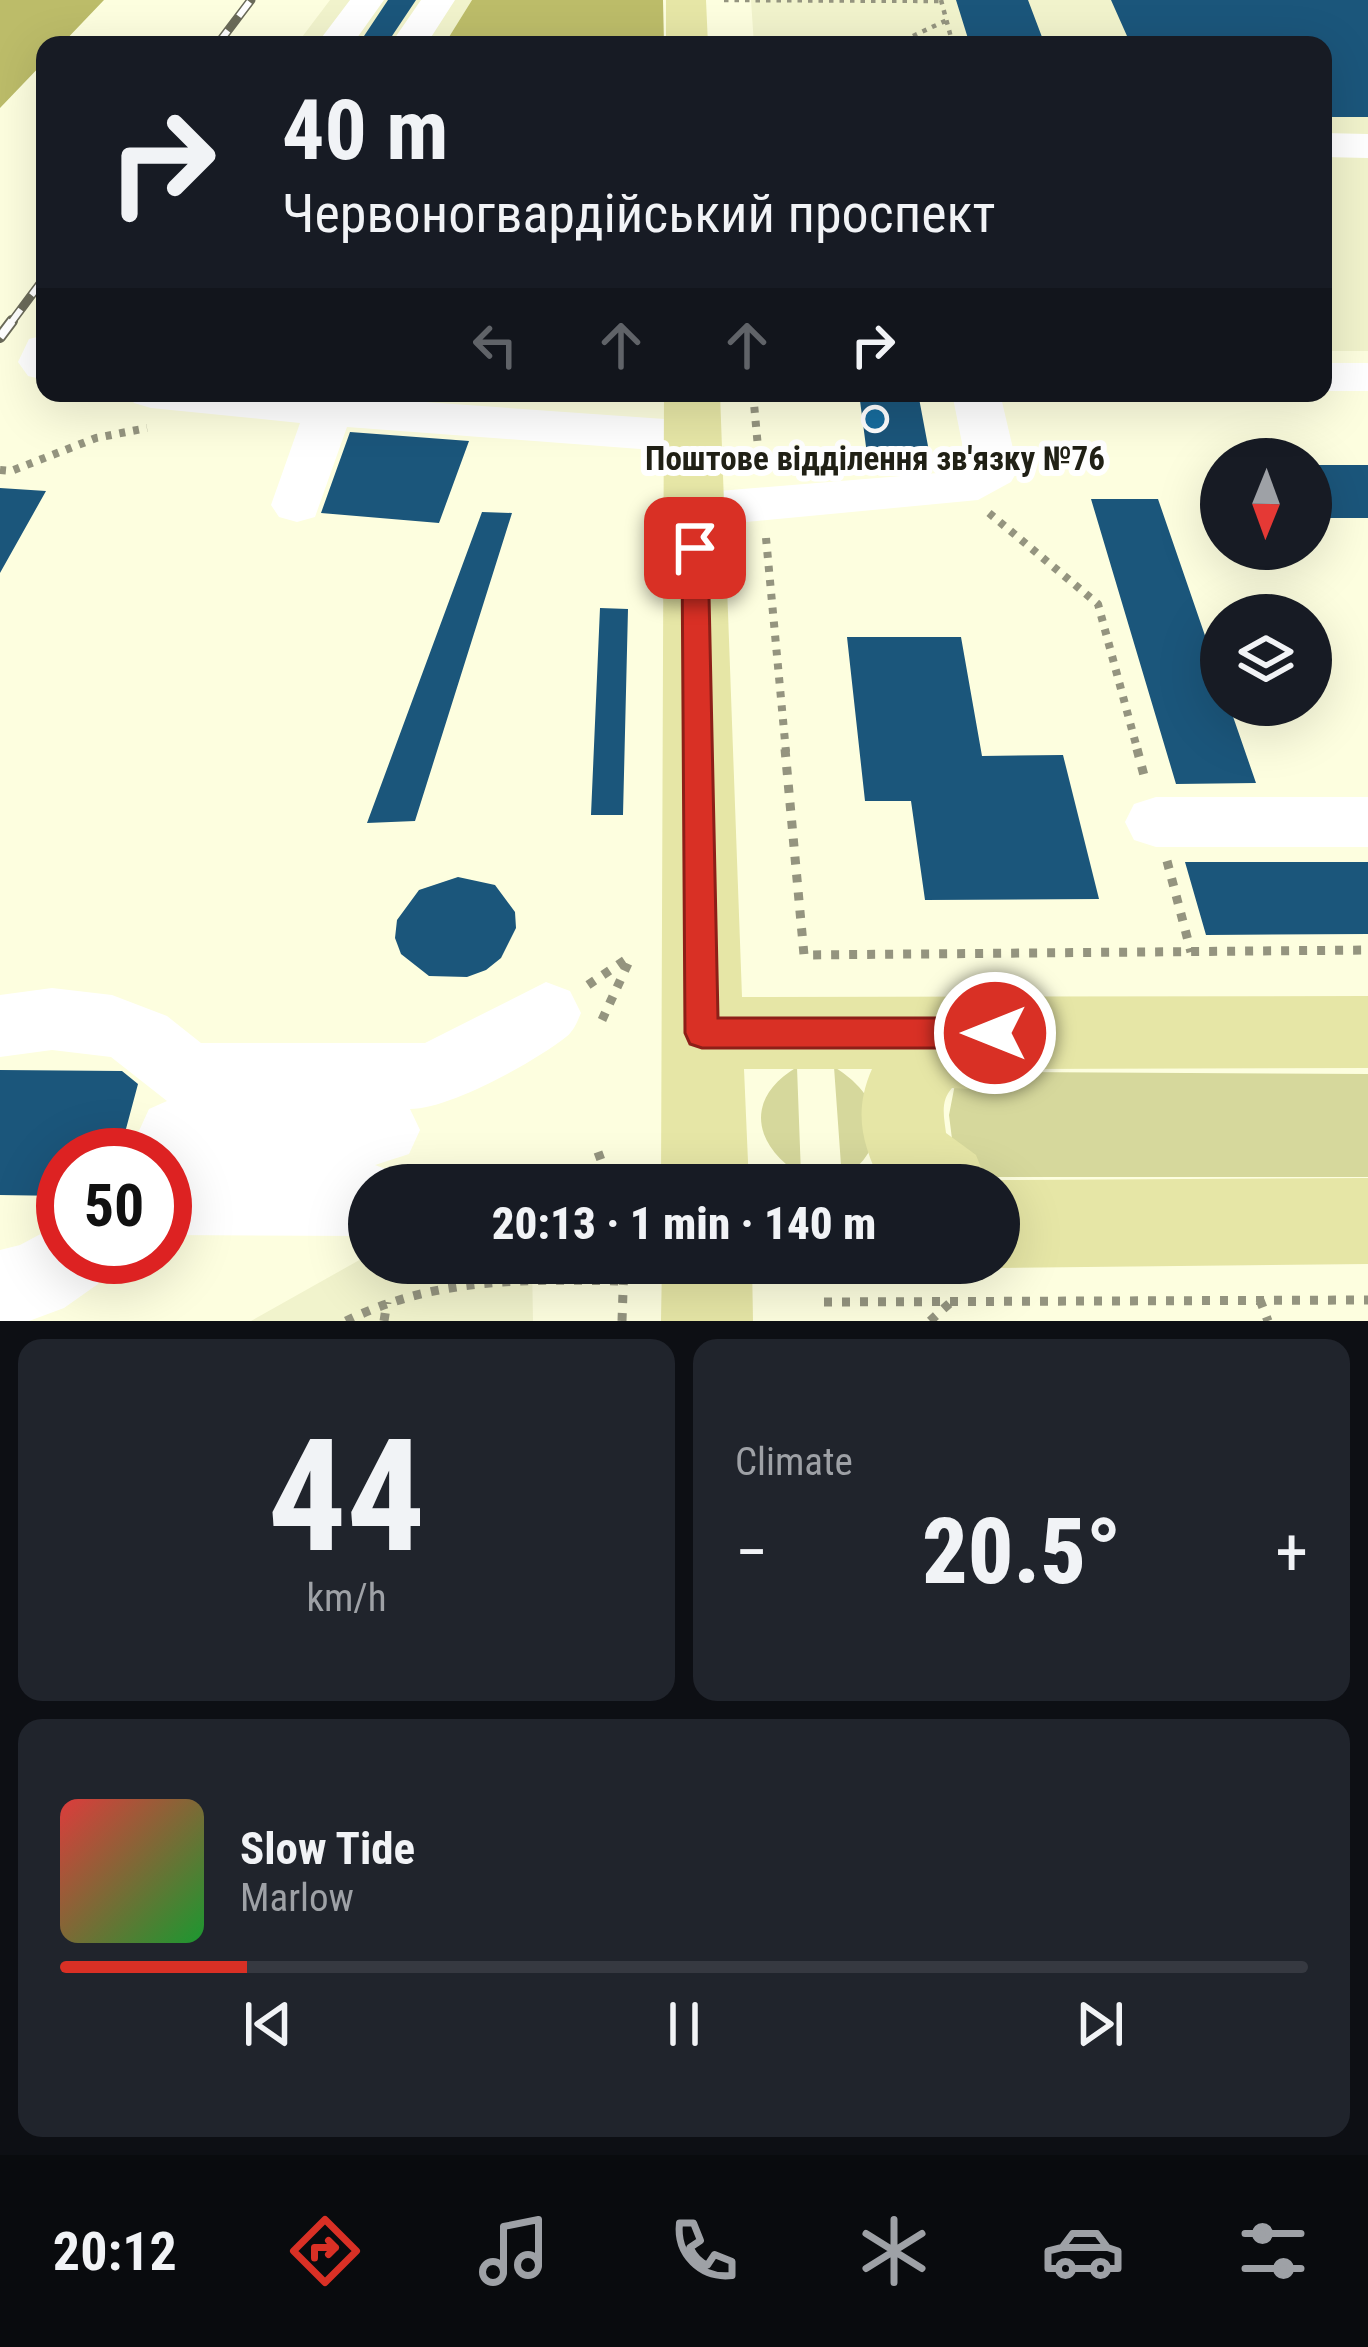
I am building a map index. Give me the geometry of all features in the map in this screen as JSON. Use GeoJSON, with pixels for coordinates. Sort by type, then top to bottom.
{"type":"FeatureCollection","features":[{"type":"Feature","properties":{"kind":"main road"},"geometry":{"type":"LineString","coordinates":[[686,0],[687,36]]}},
{"type":"Feature","properties":{"kind":"main road"},"geometry":{"type":"LineString","coordinates":[[693,415],[705,1164]]}},
{"type":"Feature","properties":{"kind":"main road"},"geometry":{"type":"LineString","coordinates":[[702,1033],[1368,1032]]}},
{"type":"Feature","properties":{"kind":"main road"},"geometry":{"type":"LineString","coordinates":[[917,1164],[904,1138],[901,1102],[914,1070],[939,1053],[1368,1052]]}},
{"type":"Feature","properties":{"kind":"main road"},"geometry":{"type":"LineString","coordinates":[[1020,1214],[1368,1221]]}},
{"type":"Feature","properties":{"kind":"main road"},"geometry":{"type":"LineString","coordinates":[[675,1284],[707,1321]]}},
{"type":"Feature","properties":{"kind":"lane"},"geometry":{"type":"LineString","coordinates":[[341,36],[367,0]]}},
{"type":"Feature","properties":{"kind":"lane"},"geometry":{"type":"LineString","coordinates":[[414,36],[438,0]]}},
{"type":"Feature","properties":{"kind":"lane"},"geometry":{"type":"LineString","coordinates":[[1332,146],[1368,146]]}},
{"type":"Feature","properties":{"kind":"lane"},"geometry":{"type":"LineString","coordinates":[[1332,377],[1368,377]]}},
{"type":"Feature","properties":{"kind":"lane"},"geometry":{"type":"LineString","coordinates":[[240,402],[328,411],[693,415]]}},
{"type":"Feature","properties":{"kind":"lane"},"geometry":{"type":"LineString","coordinates":[[694,510],[960,488],[993,470],[978,402]]}},
{"type":"Feature","properties":{"kind":"lane"},"geometry":{"type":"LineString","coordinates":[[297,505],[328,411]]}},
{"type":"Feature","properties":{"kind":"lane"},"geometry":{"type":"LineString","coordinates":[[1156,822],[1368,822]]}},
{"type":"Feature","properties":{"kind":"lane"},"geometry":{"type":"LineString","coordinates":[[192,1142],[432,1076],[574,1017]]}},
{"type":"Feature","properties":{"kind":"lane"},"geometry":{"type":"LineString","coordinates":[[5,1022],[86,1021],[139,1035],[167,1128]]}},
{"type":"Feature","properties":{"kind":"lane"},"geometry":{"type":"LineString","coordinates":[[385,1164],[401,1094],[432,1076]]}},
{"type":"Feature","properties":{"kind":"lane"},"geometry":{"type":"LineString","coordinates":[[192,1149],[348,1167]]}},
{"type":"Feature","properties":{"kind":"lane"},"geometry":{"type":"LineString","coordinates":[[0,1289],[36,1280]]}},
{"type":"Feature","properties":{"kind":"path"},"geometry":{"type":"LineString","coordinates":[[724,0],[941,1],[951,36]]}},
{"type":"Feature","properties":{"kind":"path"},"geometry":{"type":"LineString","coordinates":[[913,36],[947,20]]}},
{"type":"Feature","properties":{"kind":"path"},"geometry":{"type":"LineString","coordinates":[[754,402],[804,955],[1368,950]]}},
{"type":"Feature","properties":{"kind":"path"},"geometry":{"type":"LineString","coordinates":[[960,488],[1098,604],[1191,952]]}},
{"type":"Feature","properties":{"kind":"path"},"geometry":{"type":"LineString","coordinates":[[574,1017],[632,956]]}},
{"type":"Feature","properties":{"kind":"path"},"geometry":{"type":"LineString","coordinates":[[598,1152],[602,1164]]}},
{"type":"Feature","properties":{"kind":"path"},"geometry":{"type":"LineString","coordinates":[[346,1321],[387,1301],[446,1284]]}},
{"type":"Feature","properties":{"kind":"path"},"geometry":{"type":"LineString","coordinates":[[622,1321],[654,1284]]}},
{"type":"Feature","properties":{"kind":"path"},"geometry":{"type":"LineString","coordinates":[[1260,1300],[1268,1321]]}},
{"type":"Feature","properties":{"kind":"path"},"geometry":{"type":"LineString","coordinates":[[824,1302],[1368,1300]]}},
{"type":"Feature","properties":{"kind":"path"},"geometry":{"type":"LineString","coordinates":[[384,1321],[387,1301]]}},
{"type":"Feature","properties":{"kind":"path"},"geometry":{"type":"LineString","coordinates":[[930,1321],[952,1301]]}},
{"type":"Feature","properties":{"kind":"shaded area"},"geometry":{"type":"Polygon","coordinates":[[[0,0],[104,0],[70,36],[36,36],[36,70],[0,108],[0,0]]]}},
{"type":"Feature","properties":{"kind":"shaded area"},"geometry":{"type":"Polygon","coordinates":[[[330,0],[472,0],[450,36],[303,36],[330,0]]]}},
{"type":"Feature","properties":{"kind":"shaded area"},"geometry":{"type":"Polygon","coordinates":[[[472,0],[663,0],[664,36],[450,36],[472,0]]]}},
{"type":"Feature","properties":{"kind":"shaded area"},"geometry":{"type":"Polygon","coordinates":[[[751,0],[1368,0],[1368,351],[1332,351],[1332,36],[753,36],[751,0]]]}},
{"type":"Feature","properties":{"kind":"shaded area"},"geometry":{"type":"Polygon","coordinates":[[[797,1067],[801,1164],[785,1163],[764,1135],[762,1107],[780,1079],[797,1067]]]}},
{"type":"Feature","properties":{"kind":"shaded area"},"geometry":{"type":"Polygon","coordinates":[[[834,1067],[864,1092],[876,1122],[875,1137],[859,1164],[841,1164],[834,1067]]]}},
{"type":"Feature","properties":{"kind":"shaded area"},"geometry":{"type":"Polygon","coordinates":[[[993,1072],[1368,1074],[1368,1177],[1020,1177],[1020,1164],[967,1164],[954,1155],[949,1115],[955,1084],[993,1072]]]}},
{"type":"Feature","properties":{"kind":"shaded area"},"geometry":{"type":"Polygon","coordinates":[[[348,1266],[348,1284],[532,1284],[533,1321],[251,1321],[348,1266]]]}},
{"type":"Feature","properties":{"kind":"building"},"geometry":{"type":"Polygon","coordinates":[[[388,0],[416,0],[392,36],[364,36],[388,0]]]}},
{"type":"Feature","properties":{"kind":"building"},"geometry":{"type":"Polygon","coordinates":[[[956,0],[1028,0],[1042,36],[967,36],[956,0]]]}},
{"type":"Feature","properties":{"kind":"building"},"geometry":{"type":"Polygon","coordinates":[[[1111,0],[1368,0],[1368,117],[1332,117],[1332,36],[1127,36],[1111,0]]]}},
{"type":"Feature","properties":{"kind":"building"},"geometry":{"type":"Polygon","coordinates":[[[860,402],[920,402],[931,462],[868,462],[860,402]]]}},
{"type":"Feature","properties":{"kind":"building"},"geometry":{"type":"Polygon","coordinates":[[[350,432],[469,441],[439,523],[321,513],[350,432]]]}},
{"type":"Feature","properties":{"kind":"building"},"geometry":{"type":"Polygon","coordinates":[[[1332,465],[1368,465],[1368,518],[1332,518],[1332,465]]]}},
{"type":"Feature","properties":{"kind":"building"},"geometry":{"type":"Polygon","coordinates":[[[0,488],[46,491],[0,573],[0,488]]]}},
{"type":"Feature","properties":{"kind":"building"},"geometry":{"type":"Polygon","coordinates":[[[1091,499],[1158,499],[1200,621],[1200,726],[1236,726],[1256,783],[1176,784],[1091,499]]]}},
{"type":"Feature","properties":{"kind":"building"},"geometry":{"type":"Polygon","coordinates":[[[482,512],[512,513],[415,821],[367,823],[482,512]]]}},
{"type":"Feature","properties":{"kind":"building"},"geometry":{"type":"Polygon","coordinates":[[[600,608],[628,609],[623,815],[591,815],[600,608]]]}},
{"type":"Feature","properties":{"kind":"building"},"geometry":{"type":"Polygon","coordinates":[[[847,637],[961,637],[982,756],[1063,755],[1099,899],[925,900],[911,801],[865,801],[847,637]]]}},
{"type":"Feature","properties":{"kind":"building"},"geometry":{"type":"Polygon","coordinates":[[[1185,862],[1368,862],[1368,934],[1206,935],[1185,862]]]}},
{"type":"Feature","properties":{"kind":"building"},"geometry":{"type":"Polygon","coordinates":[[[458,877],[495,885],[515,912],[516,928],[501,958],[486,970],[467,977],[429,976],[401,954],[395,938],[397,920],[419,890],[458,877]]]}},
{"type":"Feature","properties":{"kind":"building"},"geometry":{"type":"Polygon","coordinates":[[[0,1070],[122,1071],[138,1084],[126,1128],[36,1128],[36,1196],[0,1195],[0,1070]]]}},
{"type":"Feature","properties":{"kind":"railway"},"geometry":{"type":"LineString","coordinates":[[224,36],[251,0]]}},
{"type":"Feature","properties":{"kind":"railway"},"geometry":{"type":"LineString","coordinates":[[10,324],[36,289]]}},
{"type":"Feature","properties":{"kind":"railway"},"geometry":{"type":"LineString","coordinates":[[0,337],[12,321]]}},
{"type":"Feature","properties":{"kind":"place","name":"Поштове відділення зв'язку №76"},"geometry":{"type":"Point","coordinates":[875,419]}},
{"type":"Feature","properties":{"kind":"route"},"geometry":{"type":"LineString","coordinates":[[695,548],[702,1033],[995,1033]]}}]}
